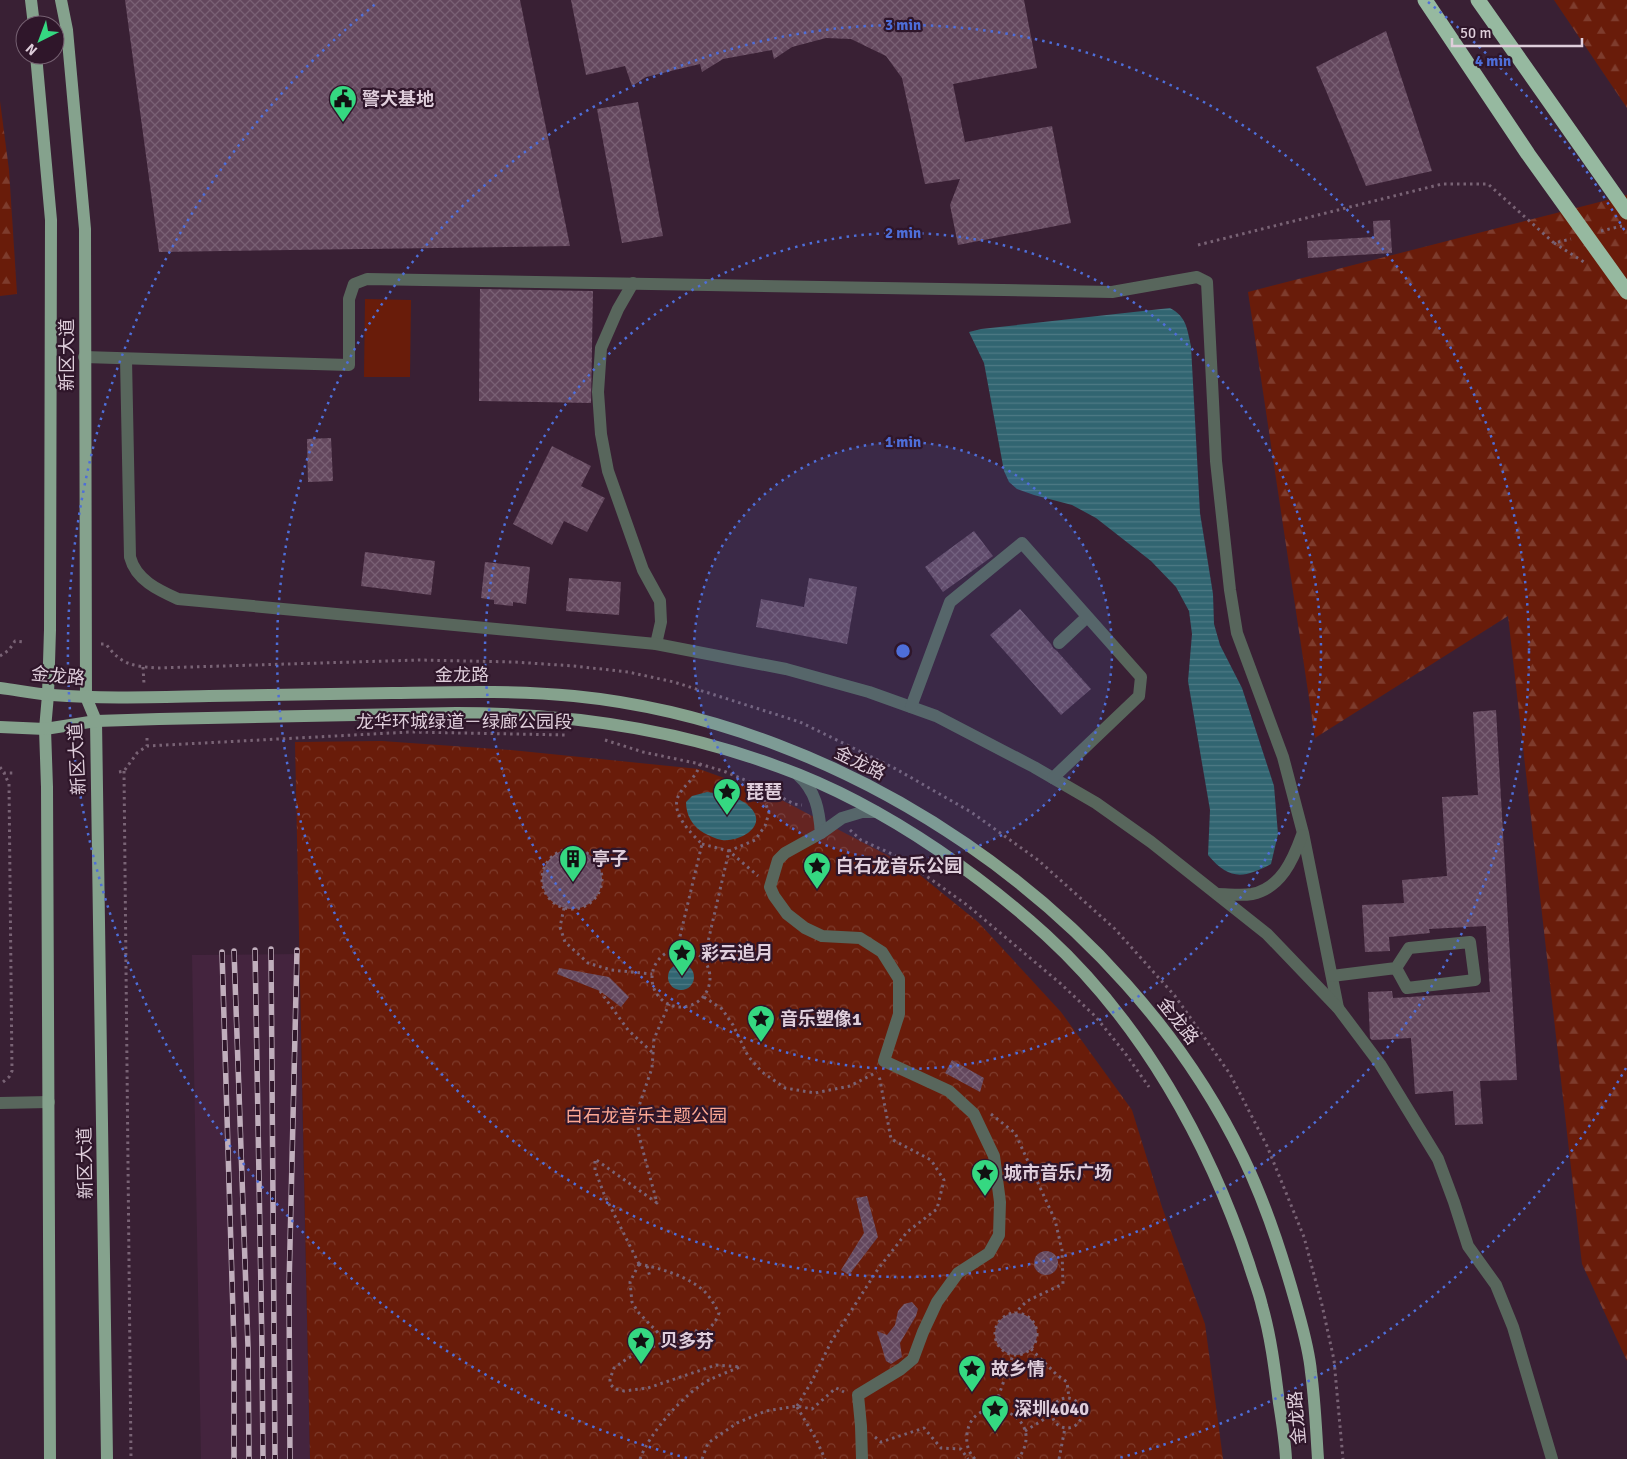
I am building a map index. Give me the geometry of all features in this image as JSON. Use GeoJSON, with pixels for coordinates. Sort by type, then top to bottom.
{"type":"FeatureCollection","features":[{"type":"Feature","properties":{"kind":"highway"},"geometry":{"type":"LineString","coordinates":[[1425,0],[1528,154],[1627,292]]}},
{"type":"Feature","properties":{"kind":"highway"},"geometry":{"type":"LineString","coordinates":[[1478,0],[1627,212]]}},
{"type":"Feature","properties":{"kind":"main road"},"geometry":{"type":"LineString","coordinates":[[31,0],[33,15]]}},
{"type":"Feature","properties":{"kind":"main road","name":"新区大道"},"geometry":{"type":"LineString","coordinates":[[61,0],[67,30],[85,229],[86,697],[96,721],[107,1459]]}},
{"type":"Feature","properties":{"kind":"main road","name":"新区大道"},"geometry":{"type":"LineString","coordinates":[[37,65],[51,220],[50,630],[45,729],[47,787],[50,1459]]}},
{"type":"Feature","properties":{"kind":"main road","name":"金龙路"},"geometry":{"type":"LineString","coordinates":[[0,688],[48,695],[156,698],[460,691],[574,696],[629,703],[692,718],[750,735],[807,757],[862,782],[957,836],[1043,903],[1116,974],[1151,1013],[1182,1052],[1213,1100],[1244,1157],[1267,1212],[1285,1264],[1311,1368],[1318,1459]]}},
{"type":"Feature","properties":{"kind":"main road","name":"金龙路"},"geometry":{"type":"LineString","coordinates":[[0,727],[45,729],[96,721],[456,713],[540,715],[630,726],[685,738],[731,751],[781,767],[876,812],[963,867],[1007,901],[1047,936],[1088,978],[1127,1024],[1160,1072],[1185,1114],[1215,1174],[1235,1222],[1262,1306],[1275,1370],[1286,1459]]}},
{"type":"Feature","properties":{"kind":"street"},"geometry":{"type":"LineString","coordinates":[[84,357],[349,365],[349,298],[354,284],[367,279],[1112,292],[1197,277],[1208,282],[1216,462],[1230,590],[1237,633],[1283,757],[1303,833],[1338,1008]]}},
{"type":"Feature","properties":{"kind":"street"},"geometry":{"type":"LineString","coordinates":[[633,283],[618,309],[601,348],[598,392],[601,434],[608,471],[643,570],[660,601],[661,622],[656,644]]}},
{"type":"Feature","properties":{"kind":"street"},"geometry":{"type":"LineString","coordinates":[[126,359],[130,557],[133,568],[154,588],[178,599],[656,644],[786,670],[869,692],[936,716],[1096,803],[1151,842],[1267,934],[1338,1008],[1380,1064],[1438,1159],[1468,1246],[1496,1285],[1513,1327],[1552,1459]]}},
{"type":"Feature","properties":{"kind":"street"},"geometry":{"type":"LineString","coordinates":[[911,707],[950,602],[1022,544],[1140,677],[1139,696],[1053,778]]}},
{"type":"Feature","properties":{"kind":"street"},"geometry":{"type":"LineString","coordinates":[[1059,643],[1087,617]]}},
{"type":"Feature","properties":{"kind":"street"},"geometry":{"type":"LineString","coordinates":[[798,775],[808,783],[813,792],[820,815],[821,832]]}},
{"type":"Feature","properties":{"kind":"street"},"geometry":{"type":"LineString","coordinates":[[862,1459],[858,1395],[901,1369],[913,1359],[923,1332],[938,1302],[958,1273],[989,1253],[999,1235],[1000,1202],[994,1156],[974,1114],[949,1091],[882,1066],[899,1014],[899,979],[882,952],[860,938],[822,936],[805,928],[787,914],[770,888],[778,860],[785,853],[842,818],[862,812],[876,812]]}},
{"type":"Feature","properties":{"kind":"street"},"geometry":{"type":"LineString","coordinates":[[1217,894],[1251,894],[1269,888],[1284,874],[1294,857],[1303,833]]}},
{"type":"Feature","properties":{"kind":"street"},"geometry":{"type":"LineString","coordinates":[[1332,976],[1396,968],[1409,948],[1470,942],[1475,980],[1407,988],[1396,968]]}},
{"type":"Feature","properties":{"kind":"street"},"geometry":{"type":"LineString","coordinates":[[0,1103],[49,1102]]}},
{"type":"Feature","properties":{"kind":"path"},"geometry":{"type":"LineString","coordinates":[[1198,245],[1442,184],[1488,184],[1554,243],[1572,238]]}},
{"type":"Feature","properties":{"kind":"path"},"geometry":{"type":"LineString","coordinates":[[1600,231],[1627,225]]}},
{"type":"Feature","properties":{"kind":"path"},"geometry":{"type":"LineString","coordinates":[[0,656],[9,650],[15,641],[25,642]]}},
{"type":"Feature","properties":{"kind":"path"},"geometry":{"type":"LineString","coordinates":[[101,644],[106,644],[112,653],[123,662],[136,667],[157,668],[420,660],[514,662],[628,672],[683,685],[800,722],[896,769],[972,812],[1038,860],[1115,929],[1175,996],[1230,1074],[1267,1146],[1304,1237],[1334,1360],[1343,1459]]}},
{"type":"Feature","properties":{"kind":"path"},"geometry":{"type":"LineString","coordinates":[[143,667],[144,684]]}},
{"type":"Feature","properties":{"kind":"path","name":"龙华环城绿道－绿廊公园段"},"geometry":{"type":"LineString","coordinates":[[147,746],[410,732],[568,735]]}},
{"type":"Feature","properties":{"kind":"path"},"geometry":{"type":"LineString","coordinates":[[131,1459],[124,772],[137,753],[147,746],[147,738]]}},
{"type":"Feature","properties":{"kind":"path"},"geometry":{"type":"LineString","coordinates":[[602,739],[644,752],[700,764],[764,788],[794,804],[810,806]]}},
{"type":"Feature","properties":{"kind":"path"},"geometry":{"type":"LineString","coordinates":[[700,764],[693,779],[679,794],[676,806],[683,824],[702,844],[729,850],[770,888]]}},
{"type":"Feature","properties":{"kind":"path"},"geometry":{"type":"LineString","coordinates":[[0,767],[8,784],[12,1070],[9,1077],[3,1082]]}},
{"type":"Feature","properties":{"kind":"path"},"geometry":{"type":"LineString","coordinates":[[4,772],[16,773]]}},
{"type":"Feature","properties":{"kind":"path"},"geometry":{"type":"LineString","coordinates":[[119,772],[124,772]]}},
{"type":"Feature","properties":{"kind":"path"},"geometry":{"type":"LineString","coordinates":[[729,850],[755,840],[765,826],[769,813],[765,802],[764,788]]}},
{"type":"Feature","properties":{"kind":"path"},"geometry":{"type":"LineString","coordinates":[[845,824],[861,840],[892,854],[967,905],[1061,984],[1095,1016],[1125,1053],[1153,1093]]}},
{"type":"Feature","properties":{"kind":"path"},"geometry":{"type":"LineString","coordinates":[[677,949],[702,844]]}},
{"type":"Feature","properties":{"kind":"path"},"geometry":{"type":"LineString","coordinates":[[566,849],[585,851],[593,856],[599,864],[603,883],[593,901],[584,907],[564,908],[554,903],[547,895],[543,886],[542,876],[544,867],[557,852],[566,849]]}},
{"type":"Feature","properties":{"kind":"path"},"geometry":{"type":"LineString","coordinates":[[704,959],[729,850]]}},
{"type":"Feature","properties":{"kind":"path"},"geometry":{"type":"LineString","coordinates":[[564,908],[560,927],[565,942],[588,963],[618,972],[652,974]]}},
{"type":"Feature","properties":{"kind":"path"},"geometry":{"type":"LineString","coordinates":[[677,949],[692,951],[704,959],[709,968],[711,978],[709,988],[704,997],[696,1003],[688,1007],[678,1007],[669,1004],[656,992],[652,983],[652,974],[655,965],[667,952],[677,949]]}},
{"type":"Feature","properties":{"kind":"path"},"geometry":{"type":"LineString","coordinates":[[600,991],[628,1030],[653,1053]]}},
{"type":"Feature","properties":{"kind":"path"},"geometry":{"type":"LineString","coordinates":[[704,997],[722,1009],[733,1025],[748,1056],[762,1072],[784,1088],[815,1092],[842,1088],[850,1086],[882,1066],[891,1139],[931,1160],[944,1180],[937,1209],[906,1232],[878,1270],[831,1342],[812,1381],[797,1406]]}},
{"type":"Feature","properties":{"kind":"path"},"geometry":{"type":"LineString","coordinates":[[640,1459],[654,1433],[670,1414],[696,1389],[710,1380],[740,1367],[716,1365],[648,1388],[624,1391],[615,1389],[610,1384],[614,1368],[628,1358],[666,1341],[683,1342],[706,1333],[715,1322],[718,1313],[711,1299],[704,1291],[681,1277],[639,1264],[604,1194],[595,1170],[595,1159],[657,1203],[638,1136],[637,1112],[652,1068],[654,1039],[669,1004]]}},
{"type":"Feature","properties":{"kind":"path"},"geometry":{"type":"LineString","coordinates":[[639,1264],[630,1282],[632,1302],[638,1312],[666,1341]]}},
{"type":"Feature","properties":{"kind":"path"},"geometry":{"type":"LineString","coordinates":[[647,1266],[650,1277]]}},
{"type":"Feature","properties":{"kind":"path"},"geometry":{"type":"LineString","coordinates":[[1015,1312],[1023,1314],[1033,1323],[1036,1336],[1031,1349],[1014,1355],[1000,1347],[995,1334],[998,1322],[1003,1317],[1015,1312],[1027,1301],[1063,1284]]}},
{"type":"Feature","properties":{"kind":"path"},"geometry":{"type":"LineString","coordinates":[[695,1330],[702,1334]]}},
{"type":"Feature","properties":{"kind":"path"},"geometry":{"type":"LineString","coordinates":[[1031,1349],[1057,1375],[1067,1382],[1069,1398]]}},
{"type":"Feature","properties":{"kind":"path"},"geometry":{"type":"LineString","coordinates":[[994,1409],[1014,1355]]}},
{"type":"Feature","properties":{"kind":"path"},"geometry":{"type":"LineString","coordinates":[[702,1459],[708,1443],[737,1423],[766,1411],[797,1406],[812,1409],[836,1388],[844,1391],[846,1400]]}},
{"type":"Feature","properties":{"kind":"path"},"geometry":{"type":"LineString","coordinates":[[1064,1397],[1069,1398],[1074,1399],[1080,1406],[1081,1417],[1075,1425],[1065,1428],[1056,1424],[1051,1415],[1051,1410],[1056,1402],[1064,1397]]}},
{"type":"Feature","properties":{"kind":"path"},"geometry":{"type":"LineString","coordinates":[[797,1406],[825,1459]]}},
{"type":"Feature","properties":{"kind":"path"},"geometry":{"type":"LineString","coordinates":[[975,1459],[968,1449],[967,1431],[977,1415],[994,1409],[1014,1414],[1021,1422],[1025,1431],[1026,1442],[1023,1452],[1018,1459]]}},
{"type":"Feature","properties":{"kind":"path"},"geometry":{"type":"LineString","coordinates":[[1025,1431],[1051,1415]]}},
{"type":"Feature","properties":{"kind":"path"},"geometry":{"type":"LineString","coordinates":[[861,1426],[881,1442],[924,1428],[941,1448],[961,1449],[968,1459]]}},
{"type":"Feature","properties":{"kind":"path"},"geometry":{"type":"LineString","coordinates":[[1059,1459],[1065,1428]]}},
{"type":"Feature","properties":{"kind":"shaded area"},"geometry":{"type":"Polygon","coordinates":[[[299,954],[310,1459],[201,1459],[192,955],[299,954]]]}},
{"type":"Feature","properties":{"kind":"green space"},"geometry":{"type":"Polygon","coordinates":[[[1554,0],[1627,0],[1627,108],[1554,0]]]}},
{"type":"Feature","properties":{"kind":"green space"},"geometry":{"type":"Polygon","coordinates":[[[0,101],[9,170],[17,294],[0,296],[0,101]]]}},
{"type":"Feature","properties":{"kind":"green space"},"geometry":{"type":"Polygon","coordinates":[[[1627,195],[1627,1361],[1582,1264],[1508,616],[1315,738],[1248,292],[1627,195]]]}},
{"type":"Feature","properties":{"kind":"green space"},"geometry":{"type":"Polygon","coordinates":[[[365,299],[411,300],[410,377],[364,377],[365,299]]]}},
{"type":"Feature","properties":{"kind":"green space","name":"白石龙音乐主题公园"},"geometry":{"type":"Polygon","coordinates":[[[382,741],[511,750],[699,769],[772,795],[910,867],[978,922],[1061,1012],[1132,1110],[1162,1207],[1205,1324],[1223,1459],[310,1459],[295,742],[382,741]]]}},
{"type":"Feature","properties":{"kind":"water"},"geometry":{"type":"Polygon","coordinates":[[[1170,308],[1183,319],[1191,346],[1200,513],[1213,594],[1214,624],[1220,645],[1242,688],[1274,786],[1278,834],[1271,864],[1244,874],[1230,873],[1208,855],[1210,810],[1188,681],[1192,634],[1189,611],[1176,587],[1151,561],[1096,518],[1072,505],[1017,489],[1009,482],[1004,471],[984,363],[969,332],[981,329],[1170,308]]]}},
{"type":"Feature","properties":{"kind":"water"},"geometry":{"type":"Polygon","coordinates":[[[707,792],[730,796],[746,803],[755,814],[756,820],[750,831],[737,838],[722,840],[706,834],[696,827],[690,820],[686,802],[692,796],[707,792]]]}},
{"type":"Feature","properties":{"kind":"water"},"geometry":{"type":"Polygon","coordinates":[[[681,964],[690,968],[694,977],[690,986],[681,990],[672,986],[668,977],[672,968],[681,964]]]}},
{"type":"Feature","properties":{"kind":"building","name":"警犬基地"},"geometry":{"type":"Polygon","coordinates":[[[125,0],[520,0],[570,246],[159,252],[125,0]]]}},
{"type":"Feature","properties":{"kind":"building"},"geometry":{"type":"Polygon","coordinates":[[[571,0],[1024,0],[1037,68],[953,84],[965,142],[1052,126],[1071,223],[958,245],[950,205],[960,179],[925,184],[902,78],[886,56],[851,39],[826,38],[792,47],[774,59],[772,50],[723,59],[702,72],[700,64],[646,77],[632,86],[625,66],[586,75],[571,0]]]}},
{"type":"Feature","properties":{"kind":"building"},"geometry":{"type":"Polygon","coordinates":[[[1386,31],[1432,171],[1366,186],[1316,67],[1386,31]]]}},
{"type":"Feature","properties":{"kind":"building"},"geometry":{"type":"Polygon","coordinates":[[[638,102],[663,236],[622,243],[597,109],[638,102]]]}},
{"type":"Feature","properties":{"kind":"building"},"geometry":{"type":"Polygon","coordinates":[[[1390,220],[1392,253],[1308,258],[1307,241],[1374,237],[1373,221],[1390,220]]]}},
{"type":"Feature","properties":{"kind":"building"},"geometry":{"type":"Polygon","coordinates":[[[480,289],[593,291],[591,403],[479,401],[480,289]]]}},
{"type":"Feature","properties":{"kind":"building"},"geometry":{"type":"Polygon","coordinates":[[[331,438],[333,481],[308,482],[307,439],[331,438]]]}},
{"type":"Feature","properties":{"kind":"building"},"geometry":{"type":"Polygon","coordinates":[[[552,446],[591,466],[581,486],[605,498],[587,532],[564,521],[552,545],[513,524],[552,446]]]}},
{"type":"Feature","properties":{"kind":"building"},"geometry":{"type":"Polygon","coordinates":[[[974,531],[993,556],[943,592],[925,567],[974,531]]]}},
{"type":"Feature","properties":{"kind":"building"},"geometry":{"type":"Polygon","coordinates":[[[365,552],[435,561],[431,595],[361,586],[365,552]]]}},
{"type":"Feature","properties":{"kind":"building"},"geometry":{"type":"Polygon","coordinates":[[[485,562],[530,567],[526,604],[513,602],[513,606],[494,604],[494,600],[481,598],[485,562]]]}},
{"type":"Feature","properties":{"kind":"building"},"geometry":{"type":"Polygon","coordinates":[[[569,578],[621,582],[619,615],[566,611],[569,578]]]}},
{"type":"Feature","properties":{"kind":"building"},"geometry":{"type":"Polygon","coordinates":[[[809,578],[857,587],[847,644],[756,627],[761,599],[804,607],[809,578]]]}},
{"type":"Feature","properties":{"kind":"building"},"geometry":{"type":"Polygon","coordinates":[[[1020,609],[1091,689],[1061,715],[990,635],[1020,609]]]}},
{"type":"Feature","properties":{"kind":"building"},"geometry":{"type":"Polygon","coordinates":[[[1496,710],[1517,1080],[1480,1081],[1483,1124],[1455,1125],[1453,1091],[1415,1094],[1411,1038],[1372,1040],[1370,1038],[1368,992],[1392,991],[1393,998],[1490,992],[1486,926],[1429,929],[1430,933],[1389,937],[1390,951],[1365,952],[1362,905],[1404,903],[1402,880],[1447,876],[1442,797],[1478,795],[1473,712],[1496,710]]]}},
{"type":"Feature","properties":{"kind":"building"},"geometry":{"type":"Polygon","coordinates":[[[572,849],[584,851],[597,862],[602,879],[600,891],[589,904],[572,909],[560,907],[547,896],[542,879],[544,867],[555,854],[572,849]]]}},
{"type":"Feature","properties":{"kind":"building"},"geometry":{"type":"Polygon","coordinates":[[[559,968],[609,977],[629,997],[621,1007],[600,991],[557,974],[559,968]]]}},
{"type":"Feature","properties":{"kind":"building"},"geometry":{"type":"Polygon","coordinates":[[[952,1060],[984,1078],[980,1092],[945,1073],[952,1060]]]}},
{"type":"Feature","properties":{"kind":"building"},"geometry":{"type":"Polygon","coordinates":[[[867,1196],[878,1237],[849,1275],[841,1270],[864,1233],[856,1198],[867,1196]]]}},
{"type":"Feature","properties":{"kind":"building"},"geometry":{"type":"Polygon","coordinates":[[[1046,1251],[1054,1255],[1058,1263],[1054,1271],[1046,1275],[1038,1271],[1034,1263],[1038,1255],[1046,1251]]]}},
{"type":"Feature","properties":{"kind":"building"},"geometry":{"type":"Polygon","coordinates":[[[912,1302],[918,1309],[916,1316],[900,1343],[902,1357],[891,1364],[886,1361],[877,1331],[887,1335],[895,1325],[898,1311],[904,1304],[912,1302]]]}},
{"type":"Feature","properties":{"kind":"building"},"geometry":{"type":"Polygon","coordinates":[[[1016,1313],[1031,1319],[1037,1334],[1031,1349],[1016,1355],[1001,1349],[995,1334],[1001,1319],[1016,1313]]]}},
{"type":"Feature","properties":{"kind":"railway"},"geometry":{"type":"LineString","coordinates":[[271,949],[275,1459]]}},
{"type":"Feature","properties":{"kind":"railway"},"geometry":{"type":"LineString","coordinates":[[255,950],[263,1459]]}},
{"type":"Feature","properties":{"kind":"railway"},"geometry":{"type":"LineString","coordinates":[[290,1459],[289,1287],[297,950]]}},
{"type":"Feature","properties":{"kind":"railway"},"geometry":{"type":"LineString","coordinates":[[234,951],[248,1347],[249,1459]]}},
{"type":"Feature","properties":{"kind":"railway"},"geometry":{"type":"LineString","coordinates":[[222,952],[234,1346],[234,1459]]}},
{"type":"Feature","properties":{"kind":"place","name":"警犬基地"},"geometry":{"type":"Point","coordinates":[343,123]}},
{"type":"Feature","properties":{"kind":"place","name":"琵琶"},"geometry":{"type":"Point","coordinates":[727,816]}},
{"type":"Feature","properties":{"kind":"place","name":"亭子"},"geometry":{"type":"Point","coordinates":[573,883]}},
{"type":"Feature","properties":{"kind":"place","name":"白石龙音乐公园"},"geometry":{"type":"Point","coordinates":[817,890]}},
{"type":"Feature","properties":{"kind":"place","name":"彩云追月"},"geometry":{"type":"Point","coordinates":[682,977]}},
{"type":"Feature","properties":{"kind":"place","name":"音乐塑像1"},"geometry":{"type":"Point","coordinates":[761,1043]}},
{"type":"Feature","properties":{"kind":"place","name":"城市音乐广场"},"geometry":{"type":"Point","coordinates":[985,1197]}},
{"type":"Feature","properties":{"kind":"place","name":"贝多芬"},"geometry":{"type":"Point","coordinates":[641,1365]}},
{"type":"Feature","properties":{"kind":"place","name":"故乡情"},"geometry":{"type":"Point","coordinates":[972,1393]}},
{"type":"Feature","properties":{"kind":"place","name":"深圳4040"},"geometry":{"type":"Point","coordinates":[995,1433]}}]}
